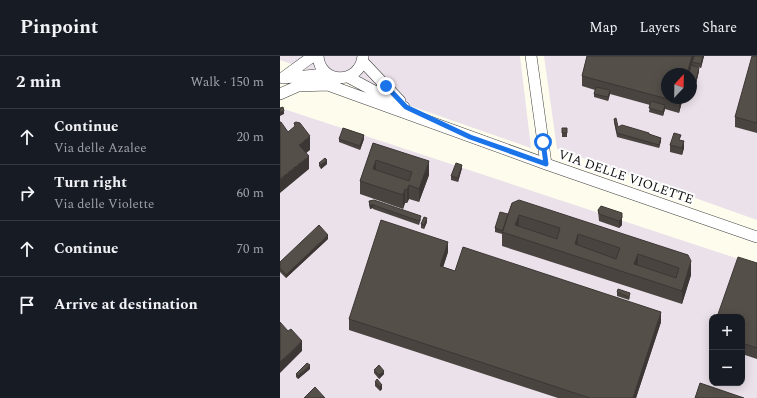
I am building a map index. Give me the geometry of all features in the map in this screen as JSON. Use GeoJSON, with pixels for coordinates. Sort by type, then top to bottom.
{"type":"FeatureCollection","features":[{"type":"Feature","properties":{"kind":"street"},"geometry":{"type":"LineString","coordinates":[[281,78],[313,56]]}},
{"type":"Feature","properties":{"kind":"street"},"geometry":{"type":"LineString","coordinates":[[318,56],[318,61],[321,68],[327,74],[341,78],[355,74],[360,68],[363,59],[406,107]]}},
{"type":"Feature","properties":{"kind":"street"},"geometry":{"type":"LineString","coordinates":[[531,56],[546,164]]}},
{"type":"Feature","properties":{"kind":"street"},"geometry":{"type":"LineString","coordinates":[[281,78],[327,74]]}},
{"type":"Feature","properties":{"kind":"street"},"geometry":{"type":"LineString","coordinates":[[348,77],[406,107],[470,137]]}},
{"type":"Feature","properties":{"kind":"street","name":"VIA DELLE VIOLETTE"},"geometry":{"type":"LineString","coordinates":[[280,94],[298,86],[328,85],[546,164],[757,237]]}},
{"type":"Feature","properties":{"kind":"shaded area"},"geometry":{"type":"Polygon","coordinates":[[[280,56],[520,56],[531,148],[280,60],[280,56]]]}},
{"type":"Feature","properties":{"kind":"shaded area"},"geometry":{"type":"Polygon","coordinates":[[[544,56],[757,56],[757,220],[557,149],[544,56]]]}},
{"type":"Feature","properties":{"kind":"shaded area"},"geometry":{"type":"Polygon","coordinates":[[[287,110],[757,265],[757,398],[280,398],[280,111],[287,110]]]}},
{"type":"Feature","properties":{"kind":"building"},"geometry":{"type":"Polygon","coordinates":[[[587,56],[692,56],[689,68],[661,68],[661,97],[582,76],[587,56]]]}},
{"type":"Feature","properties":{"kind":"building"},"geometry":{"type":"Polygon","coordinates":[[[694,56],[703,56],[701,64],[692,62],[694,56]]]}},
{"type":"Feature","properties":{"kind":"building"},"geometry":{"type":"Polygon","coordinates":[[[752,56],[757,56],[757,123],[735,117],[752,56]]]}},
{"type":"Feature","properties":{"kind":"building"},"geometry":{"type":"Polygon","coordinates":[[[691,65],[699,68],[697,76],[697,68],[690,68],[691,65]]]}},
{"type":"Feature","properties":{"kind":"building"},"geometry":{"type":"Polygon","coordinates":[[[596,87],[610,90],[608,97],[594,94],[596,87]]]}},
{"type":"Feature","properties":{"kind":"building"},"geometry":{"type":"Polygon","coordinates":[[[651,101],[665,105],[663,112],[649,108],[651,101]]]}},
{"type":"Feature","properties":{"kind":"building"},"geometry":{"type":"Polygon","coordinates":[[[283,107],[284,111],[280,112],[280,108],[283,107]]]}},
{"type":"Feature","properties":{"kind":"building"},"geometry":{"type":"Polygon","coordinates":[[[616,118],[618,127],[622,125],[661,138],[659,145],[617,133],[614,119],[616,118]]]}},
{"type":"Feature","properties":{"kind":"building"},"geometry":{"type":"Polygon","coordinates":[[[280,122],[288,132],[295,126],[294,123],[300,123],[310,136],[299,145],[309,156],[280,179],[280,122]]]}},
{"type":"Feature","properties":{"kind":"building"},"geometry":{"type":"Polygon","coordinates":[[[343,128],[364,135],[360,146],[339,139],[343,128]]]}},
{"type":"Feature","properties":{"kind":"building"},"geometry":{"type":"Polygon","coordinates":[[[562,128],[567,128],[567,133],[562,133],[562,128]]]}},
{"type":"Feature","properties":{"kind":"building"},"geometry":{"type":"Polygon","coordinates":[[[674,133],[681,135],[679,140],[684,141],[682,148],[670,145],[674,133]]]}},
{"type":"Feature","properties":{"kind":"building"},"geometry":{"type":"Polygon","coordinates":[[[373,143],[429,161],[419,189],[409,185],[407,190],[405,189],[403,195],[360,181],[373,143]],[[376,160],[373,169],[409,181],[412,172],[376,160]]]}},
{"type":"Feature","properties":{"kind":"building"},"geometry":{"type":"Polygon","coordinates":[[[325,158],[327,160],[321,165],[319,163],[325,158]]]}},
{"type":"Feature","properties":{"kind":"building"},"geometry":{"type":"Polygon","coordinates":[[[456,163],[462,165],[458,178],[451,176],[456,163]]]}},
{"type":"Feature","properties":{"kind":"building"},"geometry":{"type":"Polygon","coordinates":[[[374,200],[421,216],[419,221],[373,204],[370,206],[369,201],[374,200]]]}},
{"type":"Feature","properties":{"kind":"building"},"geometry":{"type":"Polygon","coordinates":[[[519,200],[688,255],[691,261],[682,291],[502,232],[512,203],[519,200]],[[519,215],[515,225],[557,239],[560,228],[519,215]],[[578,234],[575,244],[616,259],[620,248],[578,234]],[[638,254],[634,264],[676,278],[679,268],[638,254]]]}},
{"type":"Feature","properties":{"kind":"building"},"geometry":{"type":"Polygon","coordinates":[[[601,206],[622,213],[622,218],[619,221],[599,214],[598,210],[601,206]]]}},
{"type":"Feature","properties":{"kind":"building"},"geometry":{"type":"Polygon","coordinates":[[[500,212],[508,214],[503,231],[495,228],[500,212]]]}},
{"type":"Feature","properties":{"kind":"building"},"geometry":{"type":"Polygon","coordinates":[[[424,217],[427,218],[424,225],[421,224],[424,217]]]}},
{"type":"Feature","properties":{"kind":"building"},"geometry":{"type":"Polygon","coordinates":[[[381,220],[448,242],[440,266],[455,271],[463,247],[661,312],[633,398],[590,398],[349,319],[381,220]]]}},
{"type":"Feature","properties":{"kind":"building"},"geometry":{"type":"Polygon","coordinates":[[[319,225],[328,235],[286,275],[280,268],[280,262],[319,225]]]}},
{"type":"Feature","properties":{"kind":"building"},"geometry":{"type":"Polygon","coordinates":[[[738,257],[757,263],[757,348],[745,344],[745,314],[718,314],[738,257]]]}},
{"type":"Feature","properties":{"kind":"building"},"geometry":{"type":"Polygon","coordinates":[[[618,289],[630,293],[629,297],[617,292],[618,289]]]}},
{"type":"Feature","properties":{"kind":"building"},"geometry":{"type":"Polygon","coordinates":[[[280,322],[288,331],[291,329],[302,341],[280,362],[280,322]]]}},
{"type":"Feature","properties":{"kind":"building"},"geometry":{"type":"Polygon","coordinates":[[[307,363],[310,365],[298,376],[296,374],[307,363]]]}},
{"type":"Feature","properties":{"kind":"building"},"geometry":{"type":"Polygon","coordinates":[[[379,365],[384,371],[379,375],[374,370],[379,365]]]}},
{"type":"Feature","properties":{"kind":"building"},"geometry":{"type":"Polygon","coordinates":[[[377,379],[382,385],[380,387],[375,382],[377,379]]]}},
{"type":"Feature","properties":{"kind":"building"},"geometry":{"type":"Polygon","coordinates":[[[700,383],[744,398],[695,398],[700,383]]]}},
{"type":"Feature","properties":{"kind":"building"},"geometry":{"type":"Polygon","coordinates":[[[315,387],[325,398],[304,398],[315,387]]]}},
{"type":"Feature","properties":{"kind":"route"},"geometry":{"type":"LineString","coordinates":[[386,86],[406,107],[470,137],[546,164],[543,142]]}}]}
